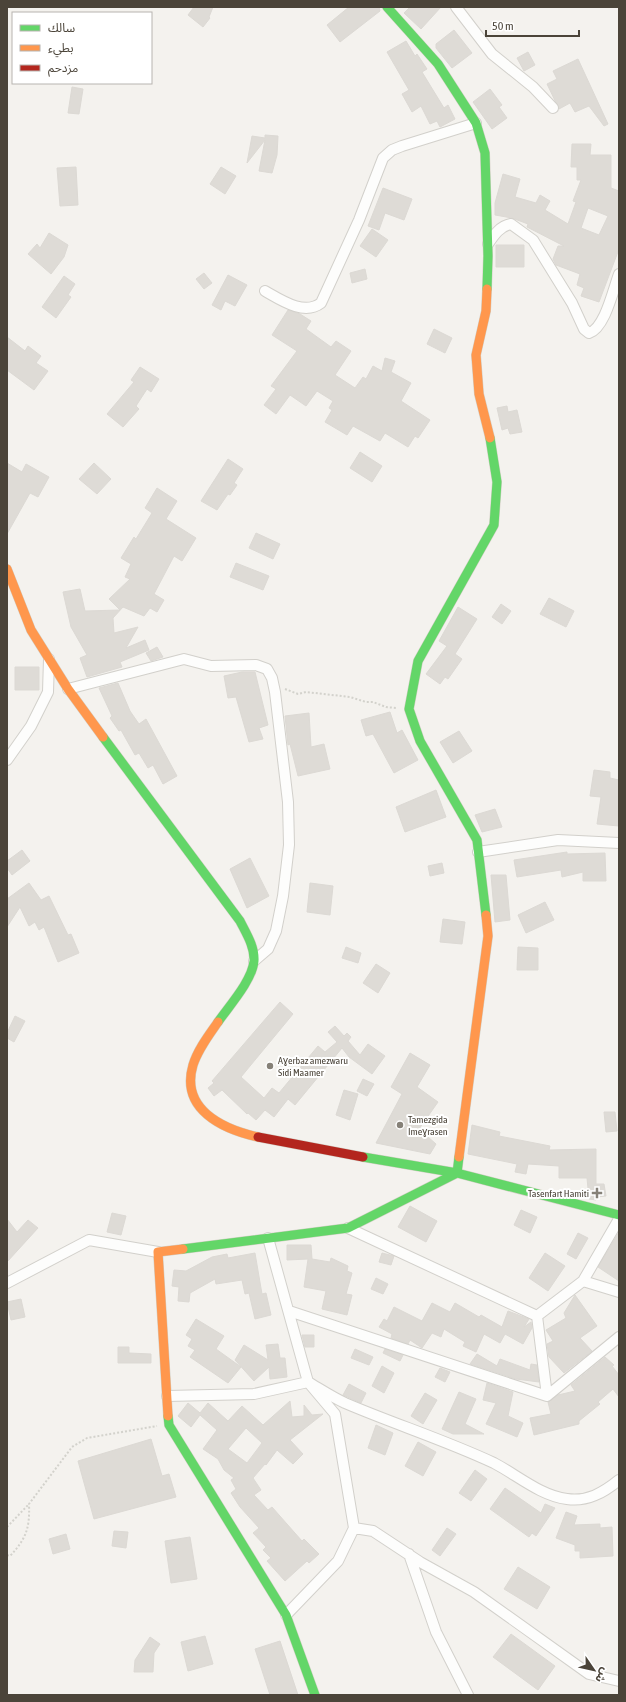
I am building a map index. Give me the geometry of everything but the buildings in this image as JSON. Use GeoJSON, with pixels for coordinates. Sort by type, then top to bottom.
{"type":"FeatureCollection","features":[{"type":"Feature","properties":{"kind":"street"},"geometry":{"type":"LineString","coordinates":[[387,7],[438,64],[476,123],[485,153],[488,244],[486,311],[476,355],[479,394],[490,440],[496,482],[494,525],[418,661],[409,709],[420,741],[477,840],[488,936],[457,1173]]}},
{"type":"Feature","properties":{"kind":"street"},"geometry":{"type":"LineString","coordinates":[[456,7],[492,54],[533,87],[553,108]]}},
{"type":"Feature","properties":{"kind":"street"},"geometry":{"type":"LineString","coordinates":[[264,291],[290,304],[304,308],[314,308],[321,303],[359,220],[383,158],[392,150],[402,146],[476,123]]}},
{"type":"Feature","properties":{"kind":"street"},"geometry":{"type":"LineString","coordinates":[[488,244],[497,232],[505,225],[511,224],[534,240],[568,296],[584,329],[589,333],[594,331],[600,324],[619,274]]}},
{"type":"Feature","properties":{"kind":"street"},"geometry":{"type":"LineString","coordinates":[[7,569],[21,608],[31,630],[68,689],[240,922],[251,943],[254,961],[249,976],[201,1047],[193,1065],[191,1085],[196,1104],[221,1125],[246,1134],[296,1145],[457,1173],[619,1215]]}},
{"type":"Feature","properties":{"kind":"street"},"geometry":{"type":"LineString","coordinates":[[7,760],[31,726],[48,692],[49,659]]}},
{"type":"Feature","properties":{"kind":"street"},"geometry":{"type":"LineString","coordinates":[[68,689],[184,659],[211,666],[256,665],[267,669],[274,686],[288,802],[289,845],[283,896],[276,930],[268,949],[254,961]]}},
{"type":"Feature","properties":{"kind":"street"},"geometry":{"type":"LineString","coordinates":[[478,852],[558,840],[619,843]]}},
{"type":"Feature","properties":{"kind":"street"},"geometry":{"type":"LineString","coordinates":[[7,1282],[90,1240],[158,1252],[348,1228],[457,1173]]}},
{"type":"Feature","properties":{"kind":"street"},"geometry":{"type":"LineString","coordinates":[[537,1316],[583,1280],[619,1219]]}},
{"type":"Feature","properties":{"kind":"street"},"geometry":{"type":"LineString","coordinates":[[348,1228],[537,1316]]}},
{"type":"Feature","properties":{"kind":"street"},"geometry":{"type":"LineString","coordinates":[[268,1238],[308,1382],[334,1414],[354,1528],[338,1561],[286,1615]]}},
{"type":"Feature","properties":{"kind":"street"},"geometry":{"type":"LineString","coordinates":[[158,1252],[168,1425],[286,1615],[315,1695]]}},
{"type":"Feature","properties":{"kind":"street"},"geometry":{"type":"LineString","coordinates":[[583,1280],[619,1292]]}},
{"type":"Feature","properties":{"kind":"street"},"geometry":{"type":"LineString","coordinates":[[289,1311],[547,1396]]}},
{"type":"Feature","properties":{"kind":"street"},"geometry":{"type":"LineString","coordinates":[[537,1316],[547,1396]]}},
{"type":"Feature","properties":{"kind":"street"},"geometry":{"type":"LineString","coordinates":[[547,1396],[619,1337]]}},
{"type":"Feature","properties":{"kind":"street"},"geometry":{"type":"LineString","coordinates":[[167,1396],[254,1394],[308,1382],[344,1402],[442,1440],[494,1464],[557,1497],[573,1500],[589,1498],[604,1491],[619,1480]]}},
{"type":"Feature","properties":{"kind":"street"},"geometry":{"type":"LineString","coordinates":[[354,1528],[372,1531],[420,1562],[474,1592],[589,1674],[619,1681]]}},
{"type":"Feature","properties":{"kind":"street"},"geometry":{"type":"LineString","coordinates":[[409,1554],[436,1632],[469,1694]]}},
{"type":"Feature","properties":{"kind":"path"},"geometry":{"type":"LineString","coordinates":[[274,686],[298,694],[306,692],[350,697],[366,702],[373,702],[386,707],[409,709]]}},
{"type":"Feature","properties":{"kind":"path"},"geometry":{"type":"LineString","coordinates":[[7,1527],[29,1504],[72,1447],[87,1438],[168,1425]]}},
{"type":"Feature","properties":{"kind":"path"},"geometry":{"type":"LineString","coordinates":[[7,1555],[10,1556],[22,1544],[30,1522],[29,1504]]}},
{"type":"Feature","properties":{"kind":"traffic: fast"},"geometry":{"type":"LineString","coordinates":[[387,7],[438,64],[476,123],[485,153],[488,256],[487,289]]}},
{"type":"Feature","properties":{"kind":"traffic: fast"},"geometry":{"type":"LineString","coordinates":[[486,915],[477,840],[420,741],[409,709],[418,661],[494,525],[497,482],[490,438]]}},
{"type":"Feature","properties":{"kind":"traffic: fast"},"geometry":{"type":"LineString","coordinates":[[103,737],[240,921],[250,940],[254,961],[249,977],[234,1001],[218,1022]]}},
{"type":"Feature","properties":{"kind":"traffic: fast"},"geometry":{"type":"LineString","coordinates":[[363,1157],[457,1173],[619,1215]]}},
{"type":"Feature","properties":{"kind":"traffic: fast"},"geometry":{"type":"LineString","coordinates":[[183,1249],[348,1228],[457,1173],[459,1157]]}},
{"type":"Feature","properties":{"kind":"traffic: fast"},"geometry":{"type":"LineString","coordinates":[[168,1416],[169,1425],[286,1615],[315,1695]]}},
{"type":"Feature","properties":{"kind":"traffic: slow"},"geometry":{"type":"LineString","coordinates":[[487,289],[486,311],[476,355],[479,394],[490,438]]}},
{"type":"Feature","properties":{"kind":"traffic: slow"},"geometry":{"type":"LineString","coordinates":[[7,569],[31,630],[68,689],[103,737]]}},
{"type":"Feature","properties":{"kind":"traffic: slow"},"geometry":{"type":"LineString","coordinates":[[459,1157],[488,936],[486,915]]}},
{"type":"Feature","properties":{"kind":"traffic: slow"},"geometry":{"type":"LineString","coordinates":[[218,1022],[207,1037],[195,1059],[191,1080],[193,1094],[198,1105],[218,1122],[231,1129],[258,1137]]}},
{"type":"Feature","properties":{"kind":"traffic: slow"},"geometry":{"type":"LineString","coordinates":[[168,1416],[158,1252],[183,1249]]}},
{"type":"Feature","properties":{"kind":"traffic: jam"},"geometry":{"type":"LineString","coordinates":[[258,1137],[363,1157]]}},
{"type":"Feature","properties":{"kind":"place","name":"Aɣerbaz amezwaru Sidi Maamer"},"geometry":{"type":"Point","coordinates":[270,1066]}},
{"type":"Feature","properties":{"kind":"place","name":"Tamezgida Imeɣrasen"},"geometry":{"type":"Point","coordinates":[400,1125]}},
{"type":"Feature","properties":{"kind":"place","name":"Tasenfart Hamiti"},"geometry":{"type":"Point","coordinates":[597,1193]}}]}
